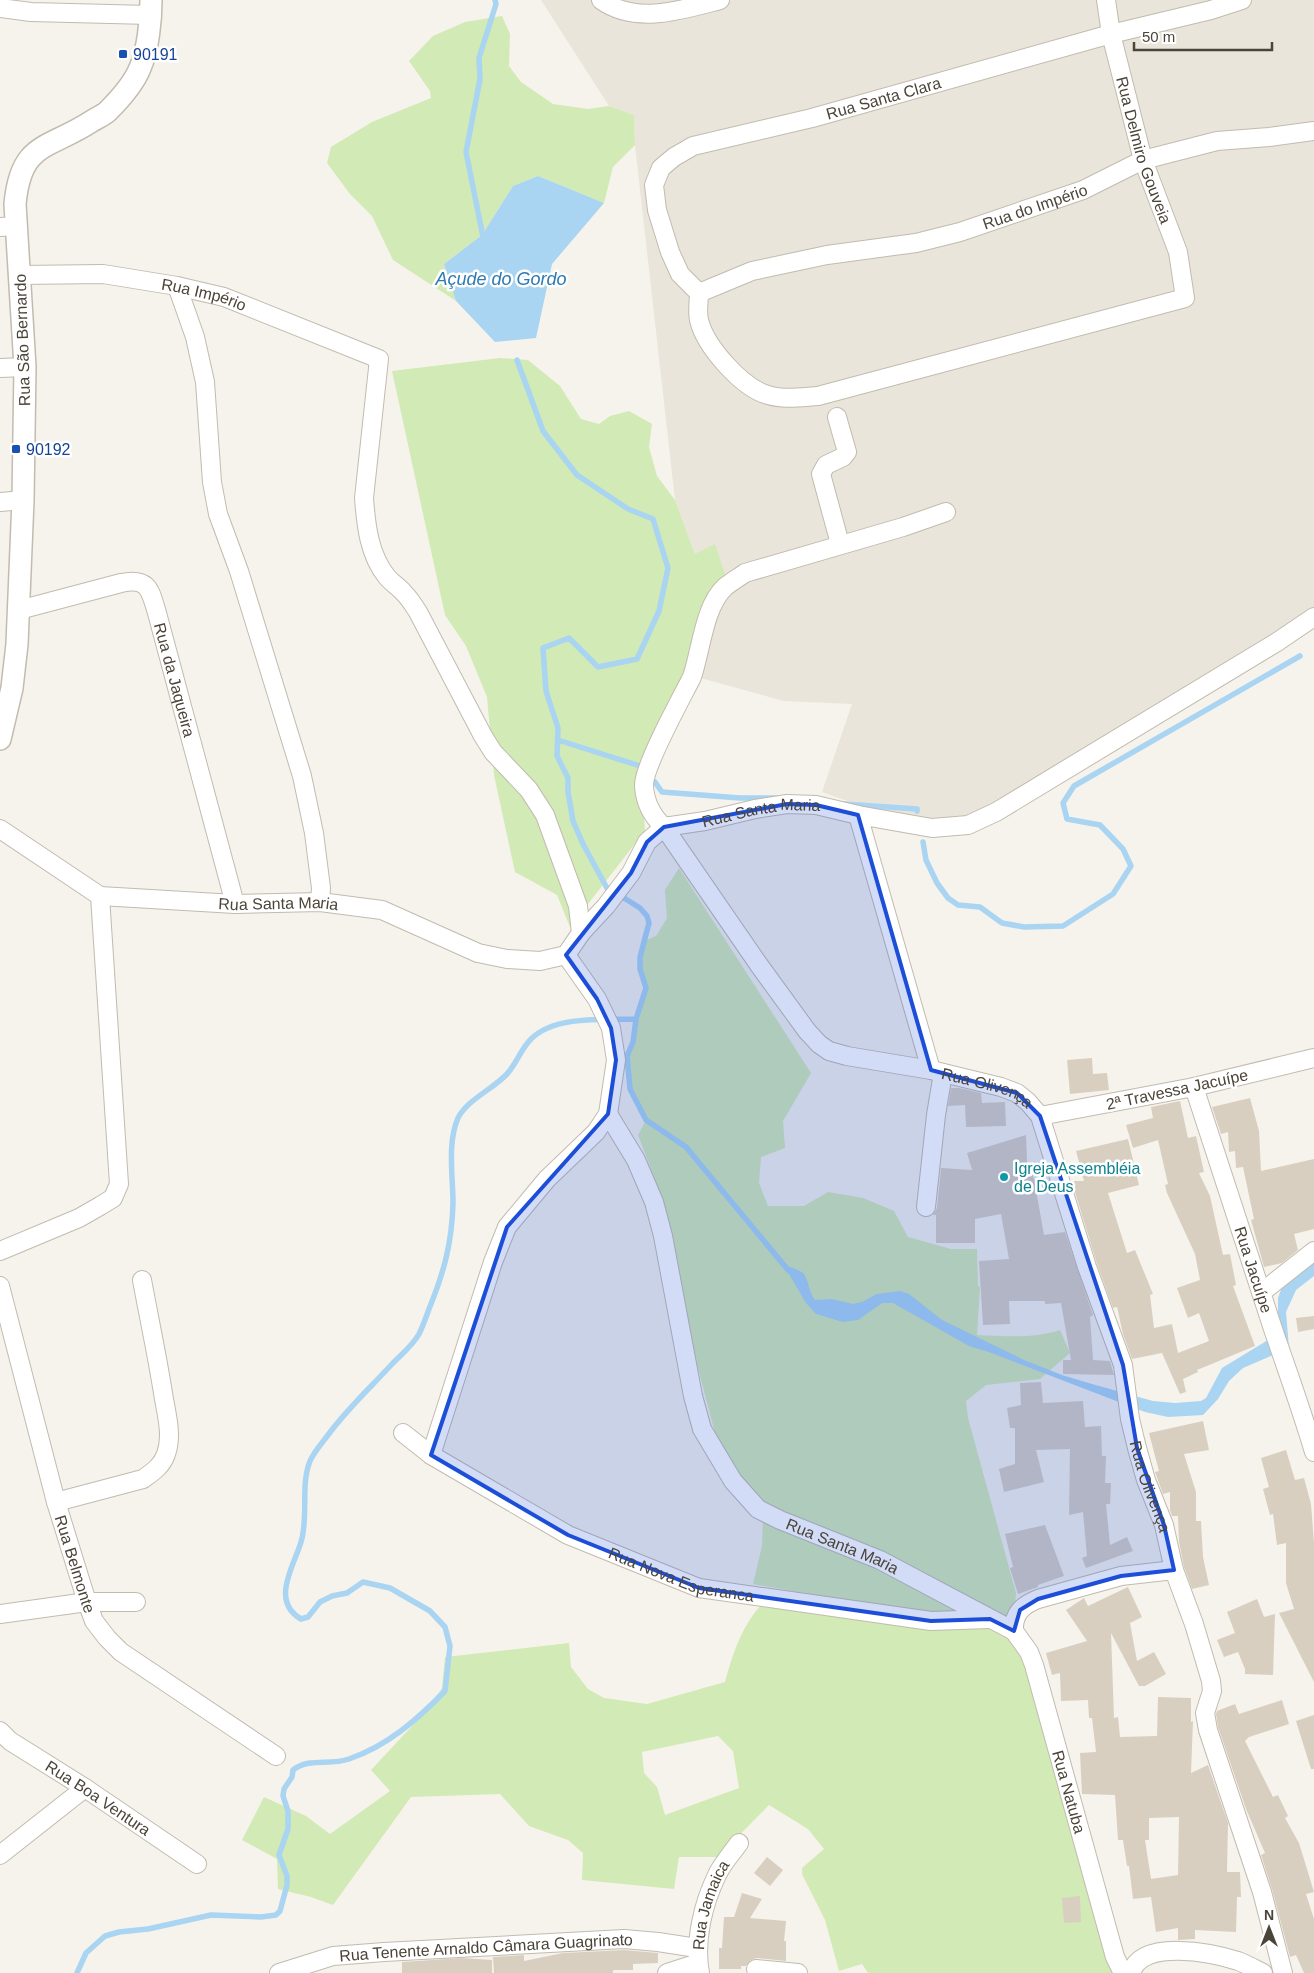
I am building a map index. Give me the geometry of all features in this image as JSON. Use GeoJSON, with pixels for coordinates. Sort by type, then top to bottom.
{"type":"FeatureCollection","features":[{"type":"Feature","properties":{"kind":"street"},"geometry":{"type":"LineString","coordinates":[[601,0],[610,6],[625,11],[648,14],[666,13],[720,0]]}},
{"type":"Feature","properties":{"kind":"street","name":"Rua Delmiro Gouveia"},"geometry":{"type":"LineString","coordinates":[[699,293],[698,319],[705,337],[728,368],[766,394],[783,398],[818,396],[1185,298],[1178,252],[1143,160],[1111,34],[1106,0]]}},
{"type":"Feature","properties":{"kind":"street","name":"Rua Santa Clara"},"geometry":{"type":"LineString","coordinates":[[699,293],[680,274],[670,252],[656,210],[654,185],[661,168],[674,156],[693,146],[848,109],[1111,34],[1211,10],[1242,0]]}},
{"type":"Feature","properties":{"kind":"street"},"geometry":{"type":"LineString","coordinates":[[0,8],[31,12],[151,8]]}},
{"type":"Feature","properties":{"kind":"street","name":"Rua São Bernardo"},"geometry":{"type":"LineString","coordinates":[[0,739],[12,688],[19,610],[23,500],[24,367],[20,275],[8,227],[15,204],[17,184],[21,171],[28,159],[58,138],[80,129],[107,112],[125,91],[140,68],[148,36],[151,8]]}},
{"type":"Feature","properties":{"kind":"street","name":"Rua do Império"},"geometry":{"type":"LineString","coordinates":[[699,293],[752,271],[827,256],[916,243],[960,232],[1084,190],[1143,160],[1217,141],[1314,131]]}},
{"type":"Feature","properties":{"kind":"street","name":"Rua Império"},"geometry":{"type":"LineString","coordinates":[[20,275],[103,274],[177,286],[224,297],[379,359],[364,498],[365,518],[373,552],[388,578],[405,594],[418,612],[493,752],[529,790],[545,815],[578,906],[581,933]]}},
{"type":"Feature","properties":{"kind":"street"},"geometry":{"type":"LineString","coordinates":[[177,286],[196,337],[205,382],[212,482],[218,514],[239,572],[302,776],[314,833],[321,888],[320,902]]}},
{"type":"Feature","properties":{"kind":"street"},"geometry":{"type":"LineString","coordinates":[[0,368],[24,367]]}},
{"type":"Feature","properties":{"kind":"street"},"geometry":{"type":"LineString","coordinates":[[837,417],[847,452],[843,457],[826,465],[821,474],[840,544]]}},
{"type":"Feature","properties":{"kind":"street"},"geometry":{"type":"LineString","coordinates":[[0,502],[23,500]]}},
{"type":"Feature","properties":{"kind":"street","name":"Rua Olivença"},"geometry":{"type":"LineString","coordinates":[[946,512],[903,527],[745,573],[724,588],[709,613],[692,677],[644,777],[644,786],[654,818],[664,827],[759,965],[807,1031],[819,1044],[829,1051],[847,1056],[937,1071],[980,1081],[1017,1093],[1040,1116],[1087,1267],[1123,1364],[1130,1414],[1146,1480],[1164,1525],[1174,1570],[1194,1624],[1211,1681],[1212,1691],[1205,1713],[1208,1730],[1262,1892],[1283,1973]]}},
{"type":"Feature","properties":{"kind":"street","name":"Rua da Jaqueira"},"geometry":{"type":"LineString","coordinates":[[19,610],[134,580],[144,583],[151,592],[235,904]]}},
{"type":"Feature","properties":{"kind":"street","name":"Rua Santa Maria"},"geometry":{"type":"LineString","coordinates":[[664,827],[705,821],[755,808],[787,804],[816,804],[858,816],[932,828],[968,825],[996,812],[1277,642],[1314,617]]}},
{"type":"Feature","properties":{"kind":"street"},"geometry":{"type":"LineString","coordinates":[[858,816],[937,1071],[936,1115],[926,1207]]}},
{"type":"Feature","properties":{"kind":"street"},"geometry":{"type":"LineString","coordinates":[[430,1455],[493,1262],[507,1227],[547,1179],[596,1132],[608,1114],[616,1060],[611,1028],[597,998],[566,955],[581,933],[608,904],[623,884],[647,842],[664,827]]}},
{"type":"Feature","properties":{"kind":"street"},"geometry":{"type":"LineString","coordinates":[[0,830],[100,896],[119,1184],[114,1198],[79,1218],[0,1251]]}},
{"type":"Feature","properties":{"kind":"street","name":"Rua Santa Maria"},"geometry":{"type":"LineString","coordinates":[[100,896],[235,904],[320,902],[382,910],[453,943],[488,955],[507,959],[540,961],[566,955]]}},
{"type":"Feature","properties":{"kind":"street","name":"2ª Travessa Jacuípe"},"geometry":{"type":"LineString","coordinates":[[1040,1116],[1194,1087],[1314,1058]]}},
{"type":"Feature","properties":{"kind":"street","name":"Rua Jacuípe"},"geometry":{"type":"LineString","coordinates":[[1194,1087],[1314,1452]]}},
{"type":"Feature","properties":{"kind":"street","name":"Rua Santa Maria"},"geometry":{"type":"LineString","coordinates":[[608,1114],[636,1160],[654,1202],[663,1236],[693,1396],[702,1429],[733,1480],[758,1509],[780,1520],[880,1560],[1014,1631]]}},
{"type":"Feature","properties":{"kind":"street"},"geometry":{"type":"LineString","coordinates":[[1262,1292],[1314,1251]]}},
{"type":"Feature","properties":{"kind":"street"},"geometry":{"type":"LineString","coordinates":[[56,1502],[143,1479],[155,1470],[166,1454],[169,1432],[142,1280]]}},
{"type":"Feature","properties":{"kind":"street","name":"Rua Belmonte"},"geometry":{"type":"LineString","coordinates":[[0,1286],[56,1502],[86,1602],[94,1621],[121,1652],[276,1756]]}},
{"type":"Feature","properties":{"kind":"street","name":"Rua Nova Esperanca"},"geometry":{"type":"LineString","coordinates":[[403,1433],[430,1455],[568,1535],[699,1588],[931,1621],[990,1619]]}},
{"type":"Feature","properties":{"kind":"street"},"geometry":{"type":"LineString","coordinates":[[1014,1631],[1015,1617],[1020,1610],[1038,1599],[1121,1576],[1174,1570]]}},
{"type":"Feature","properties":{"kind":"street"},"geometry":{"type":"LineString","coordinates":[[0,1614],[86,1602],[136,1602]]}},
{"type":"Feature","properties":{"kind":"street","name":"Rua Natuba"},"geometry":{"type":"LineString","coordinates":[[1014,1631],[1029,1652],[1034,1665],[1119,1965]]}},
{"type":"Feature","properties":{"kind":"street","name":"Rua Boa Ventura"},"geometry":{"type":"LineString","coordinates":[[0,1731],[10,1741],[85,1788],[197,1864]]}},
{"type":"Feature","properties":{"kind":"street"},"geometry":{"type":"LineString","coordinates":[[0,1855],[85,1788]]}},
{"type":"Feature","properties":{"kind":"street","name":"Rua Jamaica"},"geometry":{"type":"LineString","coordinates":[[698,1961],[697,1938],[704,1910],[717,1874],[740,1843]]}},
{"type":"Feature","properties":{"kind":"street","name":"Rua Tenente Arnaldo Câmara Guagrinato"},"geometry":{"type":"LineString","coordinates":[[279,1973],[333,1956],[624,1939],[658,1942],[698,1961]]}},
{"type":"Feature","properties":{"kind":"street"},"geometry":{"type":"LineString","coordinates":[[1131,1973],[1139,1961],[1148,1956],[1161,1952],[1182,1950],[1205,1953],[1238,1962],[1263,1973]]}},
{"type":"Feature","properties":{"kind":"street"},"geometry":{"type":"LineString","coordinates":[[667,1973],[698,1961]]}},
{"type":"Feature","properties":{"kind":"street"},"geometry":{"type":"LineString","coordinates":[[756,1969],[798,1973]]}},
{"type":"Feature","properties":{"kind":"highlighted area"},"geometry":{"type":"Polygon","coordinates":[[[787,804],[816,805],[858,815],[931,1070],[1017,1093],[1040,1116],[1123,1365],[1137,1448],[1164,1525],[1174,1570],[1121,1576],[1038,1599],[1020,1610],[1014,1631],[990,1619],[931,1621],[699,1588],[568,1535],[431,1455],[507,1227],[608,1114],[616,1060],[611,1028],[597,999],[566,955],[631,873],[647,842],[664,827],[787,804]]]}},
{"type":"Feature","properties":{"kind":"shaded area"},"geometry":{"type":"Polygon","coordinates":[[[541,0],[1314,0],[1314,622],[1292,622],[1114,732],[970,816],[937,821],[879,812],[822,792],[852,704],[784,701],[686,674],[714,585],[695,554],[675,500],[635,145],[634,115],[609,106],[541,0]]]}},
{"type":"Feature","properties":{"kind":"green space"},"geometry":{"type":"Polygon","coordinates":[[[502,16],[510,34],[509,66],[521,82],[553,104],[588,109],[609,106],[634,115],[635,145],[613,167],[604,203],[538,176],[513,186],[482,235],[444,264],[456,301],[393,260],[372,216],[350,194],[327,163],[331,147],[372,122],[431,98],[430,91],[409,61],[433,36],[465,22],[502,16]]]}},
{"type":"Feature","properties":{"kind":"green space"},"geometry":{"type":"Polygon","coordinates":[[[500,358],[528,360],[560,386],[581,419],[599,424],[610,416],[629,411],[652,424],[649,447],[657,476],[675,500],[695,554],[715,544],[726,577],[714,585],[686,674],[655,734],[644,815],[645,831],[570,927],[557,895],[515,872],[494,775],[487,697],[466,646],[445,615],[392,371],[500,358]]]}},
{"type":"Feature","properties":{"kind":"green space"},"geometry":{"type":"Polygon","coordinates":[[[679,868],[811,1073],[783,1121],[785,1148],[761,1157],[759,1183],[768,1206],[804,1206],[828,1192],[863,1198],[894,1211],[908,1237],[951,1249],[977,1249],[978,1286],[980,1287],[977,1335],[1030,1336],[1060,1330],[1070,1353],[1040,1379],[986,1385],[966,1401],[968,1418],[1016,1593],[1015,1604],[1005,1622],[766,1507],[743,1483],[715,1433],[698,1368],[662,1197],[638,1135],[646,1120],[630,1089],[627,1056],[633,1042],[636,1019],[646,988],[640,969],[640,957],[644,941],[656,936],[667,918],[665,890],[679,868]]]}},
{"type":"Feature","properties":{"kind":"green space"},"geometry":{"type":"Polygon","coordinates":[[[763,1518],[871,1562],[977,1616],[923,1614],[753,1584],[762,1546],[763,1518]]]}},
{"type":"Feature","properties":{"kind":"green space"},"geometry":{"type":"Polygon","coordinates":[[[763,1603],[986,1624],[1003,1632],[1028,1662],[1051,1763],[1099,1928],[1118,1973],[868,1973],[862,1964],[839,1971],[825,1920],[802,1874],[802,1868],[824,1849],[808,1829],[769,1805],[718,1857],[679,1857],[674,1889],[582,1880],[583,1853],[568,1840],[529,1826],[500,1794],[411,1797],[333,1905],[311,1897],[278,1889],[277,1859],[242,1840],[264,1797],[306,1816],[330,1834],[390,1791],[371,1770],[428,1709],[442,1688],[445,1657],[569,1643],[571,1667],[588,1689],[604,1698],[647,1704],[725,1682],[739,1640],[763,1603]],[[718,1736],[642,1752],[644,1773],[657,1787],[665,1815],[739,1788],[733,1751],[718,1736]]]}},
{"type":"Feature","properties":{"kind":"water","name":"Açude do Gordo"},"geometry":{"type":"Polygon","coordinates":[[[538,176],[604,203],[552,264],[536,338],[495,342],[456,301],[444,264],[482,235],[513,186],[538,176]]]}},
{"type":"Feature","properties":{"kind":"water"},"geometry":{"type":"Polygon","coordinates":[[[1314,1256],[1314,1276],[1296,1290],[1286,1312],[1289,1348],[1243,1368],[1229,1381],[1218,1399],[1203,1415],[1168,1417],[1145,1412],[969,1346],[893,1303],[882,1303],[858,1320],[843,1322],[816,1314],[806,1303],[783,1264],[803,1273],[815,1300],[832,1299],[853,1304],[862,1302],[877,1294],[900,1291],[909,1294],[942,1320],[1024,1360],[1092,1384],[1153,1401],[1175,1403],[1201,1401],[1206,1398],[1222,1368],[1268,1340],[1278,1329],[1278,1298],[1282,1287],[1314,1256]]]}},
{"type":"Feature","properties":{"kind":"building"},"geometry":{"type":"Polygon","coordinates":[[[1092,1058],[1093,1074],[1107,1073],[1109,1090],[1070,1094],[1067,1060],[1092,1058]]]}},
{"type":"Feature","properties":{"kind":"building"},"geometry":{"type":"Polygon","coordinates":[[[951,1088],[981,1093],[982,1103],[1005,1102],[1006,1126],[966,1127],[965,1105],[948,1106],[951,1088]]]}},
{"type":"Feature","properties":{"kind":"building"},"geometry":{"type":"Polygon","coordinates":[[[1250,1098],[1259,1131],[1261,1171],[1314,1159],[1314,1229],[1294,1234],[1298,1250],[1282,1263],[1264,1267],[1251,1220],[1254,1219],[1243,1167],[1236,1168],[1235,1151],[1229,1152],[1228,1132],[1221,1134],[1212,1107],[1250,1098]]]}},
{"type":"Feature","properties":{"kind":"building"},"geometry":{"type":"Polygon","coordinates":[[[1180,1101],[1188,1138],[1196,1136],[1204,1172],[1199,1173],[1210,1196],[1223,1255],[1230,1254],[1236,1285],[1233,1286],[1255,1346],[1197,1370],[1198,1372],[1183,1379],[1186,1392],[1180,1394],[1162,1353],[1132,1359],[1123,1334],[1117,1307],[1113,1308],[1097,1264],[1074,1189],[1074,1181],[1084,1181],[1076,1151],[1128,1139],[1139,1185],[1108,1193],[1127,1253],[1135,1250],[1153,1294],[1150,1295],[1154,1328],[1172,1324],[1178,1353],[1209,1341],[1199,1313],[1188,1318],[1177,1288],[1200,1280],[1195,1254],[1167,1193],[1165,1185],[1168,1184],[1158,1140],[1133,1148],[1126,1125],[1153,1118],[1151,1107],[1180,1101]]]}},
{"type":"Feature","properties":{"kind":"building"},"geometry":{"type":"Polygon","coordinates":[[[1026,1135],[1027,1161],[1034,1179],[1044,1235],[1065,1232],[1093,1315],[1090,1317],[1093,1360],[1110,1361],[1114,1375],[1063,1374],[1063,1360],[1071,1360],[1061,1303],[1045,1304],[1045,1301],[1009,1301],[1010,1324],[983,1325],[979,1261],[1009,1259],[1001,1214],[975,1219],[975,1243],[936,1243],[936,1215],[933,1215],[937,1208],[941,1168],[972,1170],[967,1153],[1026,1135]]]}},
{"type":"Feature","properties":{"kind":"building"},"geometry":{"type":"Polygon","coordinates":[[[1314,1316],[1314,1329],[1298,1332],[1296,1318],[1314,1316]]]}},
{"type":"Feature","properties":{"kind":"building"},"geometry":{"type":"Polygon","coordinates":[[[1041,1382],[1043,1403],[1083,1401],[1085,1427],[1101,1426],[1102,1456],[1106,1456],[1105,1483],[1111,1483],[1110,1504],[1106,1504],[1110,1545],[1127,1537],[1133,1551],[1086,1568],[1082,1558],[1087,1556],[1083,1512],[1069,1515],[1070,1449],[1036,1450],[1044,1482],[1004,1492],[999,1469],[1015,1464],[1015,1428],[1010,1428],[1007,1408],[1021,1405],[1020,1383],[1041,1382]]]}},
{"type":"Feature","properties":{"kind":"building"},"geometry":{"type":"Polygon","coordinates":[[[1203,1421],[1209,1450],[1184,1454],[1196,1492],[1196,1521],[1201,1521],[1203,1557],[1209,1585],[1192,1589],[1184,1567],[1179,1542],[1178,1516],[1172,1516],[1170,1492],[1163,1494],[1155,1472],[1159,1471],[1149,1433],[1203,1421]]]}},
{"type":"Feature","properties":{"kind":"building"},"geometry":{"type":"Polygon","coordinates":[[[1286,1450],[1295,1480],[1304,1478],[1311,1504],[1314,1543],[1314,1682],[1279,1613],[1294,1609],[1286,1583],[1286,1543],[1277,1545],[1273,1514],[1270,1515],[1263,1489],[1269,1487],[1261,1458],[1286,1450]]]}},
{"type":"Feature","properties":{"kind":"building"},"geometry":{"type":"Polygon","coordinates":[[[1045,1525],[1064,1576],[1018,1594],[1010,1568],[1013,1567],[1005,1534],[1045,1525]]]}},
{"type":"Feature","properties":{"kind":"building"},"geometry":{"type":"Polygon","coordinates":[[[1128,1587],[1142,1617],[1130,1623],[1137,1661],[1154,1652],[1166,1674],[1145,1686],[1139,1686],[1111,1633],[1114,1718],[1118,1717],[1120,1737],[1157,1736],[1158,1697],[1191,1698],[1191,1722],[1193,1721],[1191,1773],[1208,1765],[1228,1823],[1227,1872],[1240,1872],[1241,1897],[1237,1897],[1236,1932],[1195,1930],[1195,1939],[1178,1940],[1178,1928],[1156,1932],[1151,1897],[1133,1899],[1129,1866],[1127,1866],[1123,1840],[1118,1840],[1115,1795],[1082,1794],[1080,1753],[1096,1752],[1092,1718],[1089,1718],[1088,1700],[1061,1701],[1060,1673],[1052,1675],[1046,1653],[1087,1641],[1066,1610],[1084,1598],[1088,1606],[1128,1587]],[[1179,1817],[1149,1818],[1149,1840],[1145,1840],[1151,1879],[1178,1875],[1179,1817]]]}},
{"type":"Feature","properties":{"kind":"building"},"geometry":{"type":"Polygon","coordinates":[[[1257,1599],[1264,1617],[1275,1614],[1273,1675],[1245,1674],[1245,1669],[1238,1652],[1224,1657],[1217,1640],[1235,1633],[1227,1612],[1257,1599]]]}},
{"type":"Feature","properties":{"kind":"building"},"geometry":{"type":"Polygon","coordinates":[[[1282,1700],[1289,1724],[1249,1737],[1245,1741],[1273,1797],[1278,1795],[1288,1816],[1285,1818],[1299,1843],[1314,1892],[1306,1894],[1314,1919],[1314,1973],[1304,1973],[1296,1955],[1290,1957],[1261,1855],[1265,1853],[1246,1809],[1218,1727],[1216,1714],[1217,1711],[1235,1704],[1239,1714],[1282,1700]]]}},
{"type":"Feature","properties":{"kind":"building"},"geometry":{"type":"Polygon","coordinates":[[[1314,1715],[1314,1769],[1311,1769],[1296,1721],[1314,1715]]]}},
{"type":"Feature","properties":{"kind":"building"},"geometry":{"type":"Polygon","coordinates":[[[767,1857],[783,1870],[770,1886],[754,1873],[767,1857]]]}},
{"type":"Feature","properties":{"kind":"building"},"geometry":{"type":"Polygon","coordinates":[[[742,1893],[762,1899],[750,1918],[786,1921],[784,1941],[786,1941],[786,1961],[757,1958],[751,1960],[746,1966],[741,1966],[741,1969],[719,1969],[719,1948],[722,1948],[724,1917],[734,1917],[742,1893]]]}},
{"type":"Feature","properties":{"kind":"building"},"geometry":{"type":"Polygon","coordinates":[[[1080,1896],[1081,1922],[1064,1923],[1062,1898],[1080,1896]]]}},
{"type":"Feature","properties":{"kind":"building"},"geometry":{"type":"Polygon","coordinates":[[[624,1950],[658,1953],[658,1963],[633,1964],[633,1970],[613,1970],[613,1973],[494,1973],[493,1957],[524,1955],[524,1961],[563,1953],[624,1950]]]}},
{"type":"Feature","properties":{"kind":"building"},"geometry":{"type":"Polygon","coordinates":[[[462,1958],[492,1960],[492,1973],[402,1973],[402,1962],[462,1958]]]}},
{"type":"Feature","properties":{"kind":"waterway"},"geometry":{"type":"LineString","coordinates":[[484,242],[466,152],[480,79],[479,58],[496,4],[495,0]]}},
{"type":"Feature","properties":{"kind":"waterway"},"geometry":{"type":"LineString","coordinates":[[517,360],[543,431],[577,475],[628,509],[653,519],[668,568],[659,611],[637,659],[598,667],[569,638],[543,648],[546,691],[558,728],[557,756],[568,778],[568,792],[573,821],[608,890],[640,908],[647,916],[649,923],[640,957],[640,969],[646,988],[636,1019],[633,1042],[627,1056],[630,1089],[646,1120],[686,1147],[788,1270]]}},
{"type":"Feature","properties":{"kind":"waterway"},"geometry":{"type":"LineString","coordinates":[[923,842],[926,860],[937,883],[948,898],[958,905],[980,907],[1002,923],[1024,927],[1063,926],[1113,894],[1131,866],[1123,849],[1100,825],[1067,819],[1063,803],[1074,786],[1300,656]]}},
{"type":"Feature","properties":{"kind":"waterway"},"geometry":{"type":"LineString","coordinates":[[558,740],[637,765]]}},
{"type":"Feature","properties":{"kind":"waterway"},"geometry":{"type":"LineString","coordinates":[[655,782],[662,792],[740,798],[778,798]]}},
{"type":"Feature","properties":{"kind":"waterway"},"geometry":{"type":"LineString","coordinates":[[844,804],[917,809],[917,811]]}},
{"type":"Feature","properties":{"kind":"waterway"},"geometry":{"type":"LineString","coordinates":[[77,1973],[86,1953],[105,1936],[211,1915],[261,1917],[276,1915],[280,1911],[287,1885],[287,1876],[279,1855],[288,1829],[288,1811],[283,1796],[284,1789],[292,1777],[293,1770],[306,1764],[342,1761],[363,1754],[401,1731],[445,1691],[450,1646],[445,1627],[430,1611],[390,1588],[363,1582],[347,1593],[332,1596],[320,1602],[308,1617],[301,1619],[292,1612],[287,1603],[287,1583],[303,1532],[307,1471],[314,1454],[335,1425],[411,1346],[422,1328],[439,1282],[449,1244],[453,1203],[451,1160],[453,1138],[458,1118],[462,1112],[507,1074],[527,1043],[541,1031],[566,1022],[580,1020],[636,1019]]}},
{"type":"Feature","properties":{"kind":"place","name":"90191"},"geometry":{"type":"Point","coordinates":[123,54]}},
{"type":"Feature","properties":{"kind":"place","name":"90192"},"geometry":{"type":"Point","coordinates":[16,449]}},
{"type":"Feature","properties":{"kind":"place","name":"Igreja Assembléia de Deus"},"geometry":{"type":"Point","coordinates":[1004,1177]}}]}
